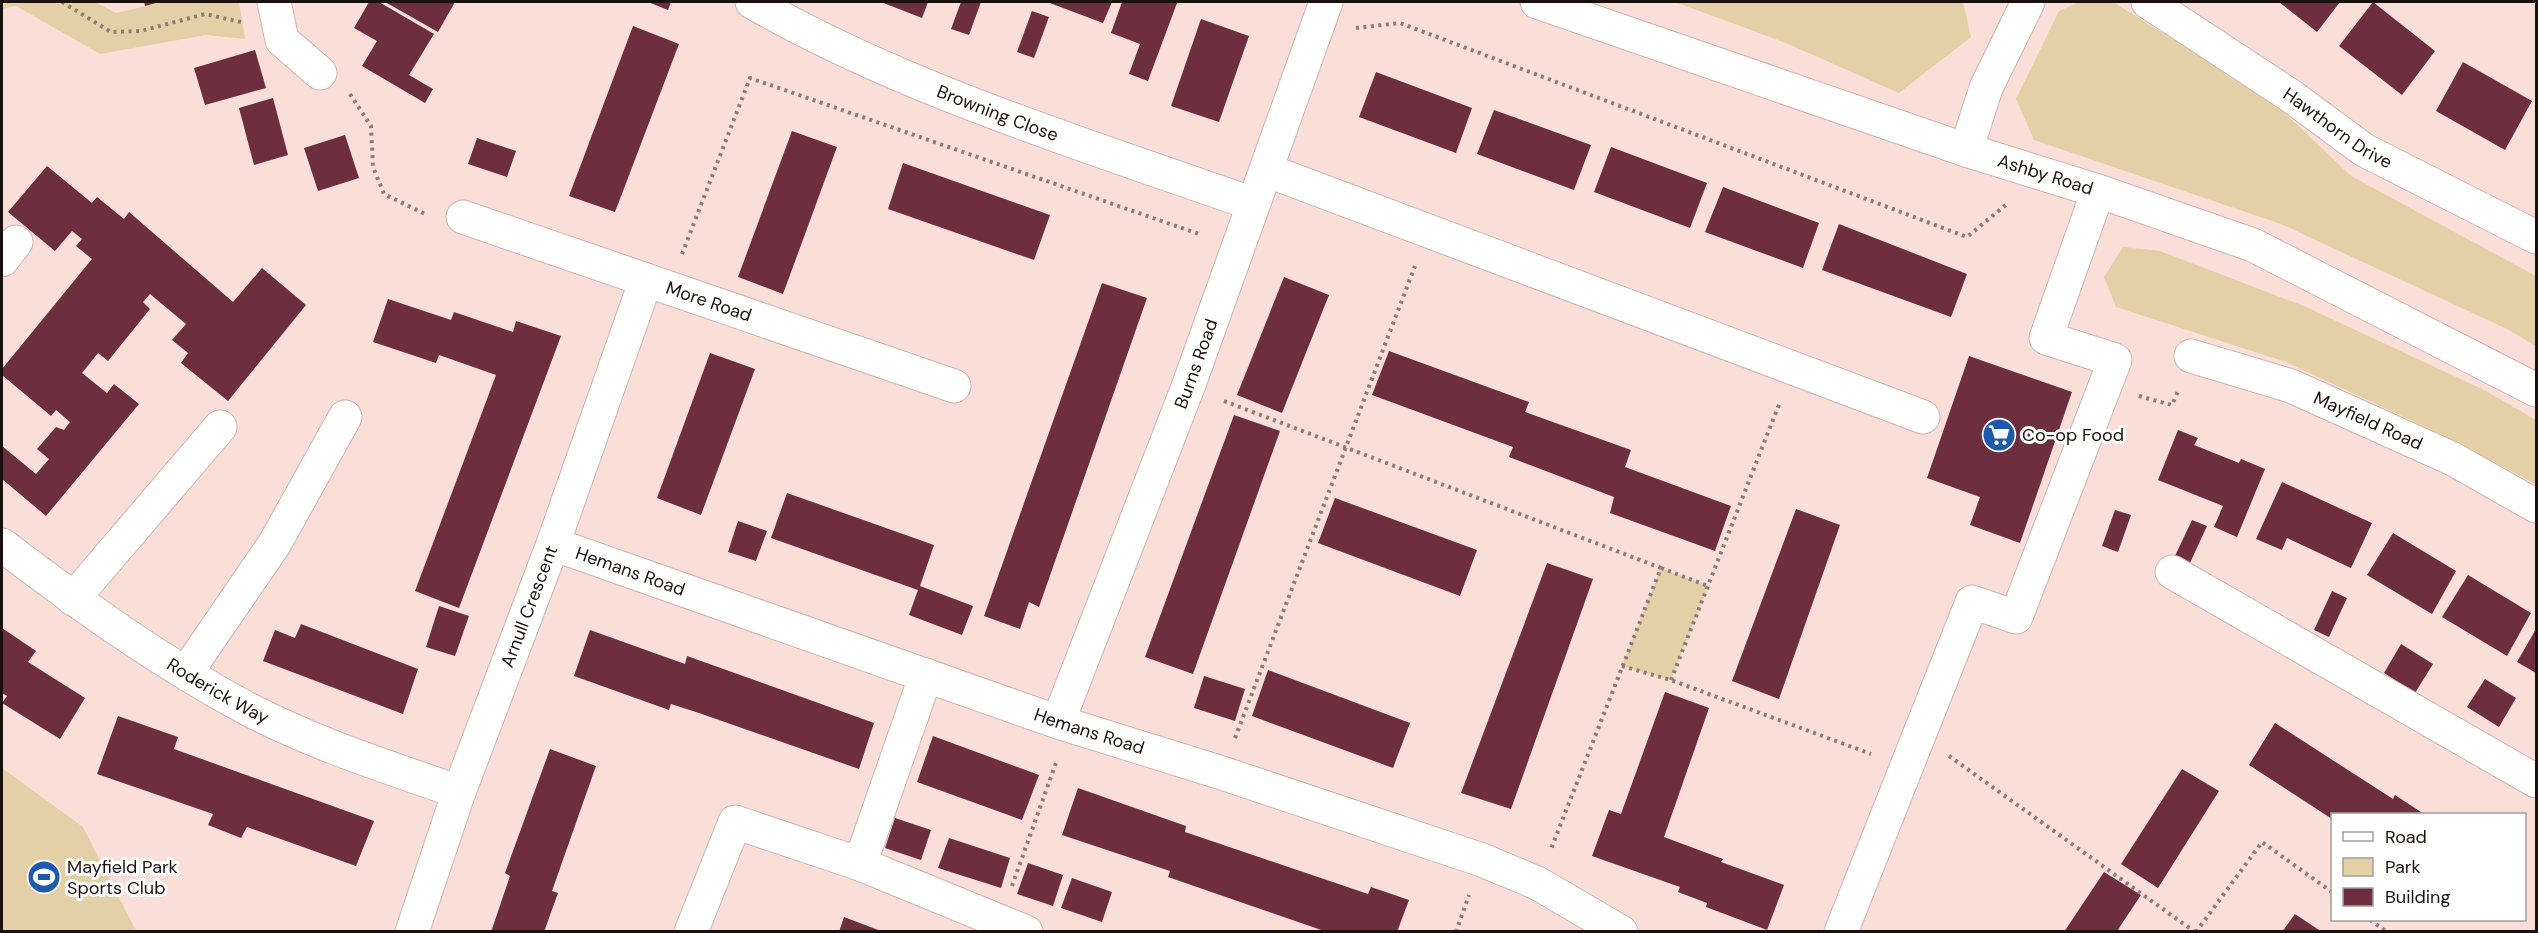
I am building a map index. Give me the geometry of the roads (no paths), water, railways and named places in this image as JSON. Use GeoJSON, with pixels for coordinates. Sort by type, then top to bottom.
{"type":"FeatureCollection","features":[{"type":"Feature","properties":{"kind":"street","name":"Browning Close"},"geometry":{"type":"LineString","coordinates":[[752,2],[801,29],[869,61],[1000,114],[1253,204]]}},
{"type":"Feature","properties":{"kind":"street","name":"Burns Road"},"geometry":{"type":"LineString","coordinates":[[1064,724],[1326,2]]}},
{"type":"Feature","properties":{"kind":"street","name":"Ashby Road"},"geometry":{"type":"LineString","coordinates":[[1537,2],[1966,150],[2098,191],[2253,245],[2536,390]]}},
{"type":"Feature","properties":{"kind":"street"},"geometry":{"type":"LineString","coordinates":[[1966,150],[1986,88],[2028,2]]}},
{"type":"Feature","properties":{"kind":"street","name":"Hawthorn Drive"},"geometry":{"type":"LineString","coordinates":[[2148,2],[2291,96],[2364,150],[2536,237]]}},
{"type":"Feature","properties":{"kind":"street"},"geometry":{"type":"LineString","coordinates":[[276,13],[282,40],[320,73]]}},
{"type":"Feature","properties":{"kind":"street"},"geometry":{"type":"LineString","coordinates":[[1266,170],[1923,417]]}},
{"type":"Feature","properties":{"kind":"street"},"geometry":{"type":"LineString","coordinates":[[1841,932],[1972,602],[2016,617],[2115,360],[2046,338],[2098,191]]}},
{"type":"Feature","properties":{"kind":"street","name":"More Road"},"geometry":{"type":"LineString","coordinates":[[463,217],[954,386]]}},
{"type":"Feature","properties":{"kind":"street","name":"Arnull Crescent"},"geometry":{"type":"LineString","coordinates":[[412,932],[459,792],[553,544],[658,284]]}},
{"type":"Feature","properties":{"kind":"street","name":"Mayfield Road"},"geometry":{"type":"LineString","coordinates":[[2191,356],[2291,386],[2453,459],[2536,506]]}},
{"type":"Feature","properties":{"kind":"street"},"geometry":{"type":"LineString","coordinates":[[186,673],[275,543],[345,417]]}},
{"type":"Feature","properties":{"kind":"street"},"geometry":{"type":"LineString","coordinates":[[73,599],[220,427]]}},
{"type":"Feature","properties":{"kind":"street","name":"Hemans Road"},"geometry":{"type":"LineString","coordinates":[[553,544],[1064,724],[1222,772],[1482,860],[1537,883],[1621,932]]}},
{"type":"Feature","properties":{"kind":"street","name":"Roderick Way"},"geometry":{"type":"LineString","coordinates":[[2,546],[124,636],[248,709],[324,745],[459,792]]}},
{"type":"Feature","properties":{"kind":"street"},"geometry":{"type":"LineString","coordinates":[[2172,572],[2536,781]]}},
{"type":"Feature","properties":{"kind":"street"},"geometry":{"type":"LineString","coordinates":[[860,864],[926,675]]}},
{"type":"Feature","properties":{"kind":"street"},"geometry":{"type":"LineString","coordinates":[[690,932],[735,822],[860,864],[1013,926]]}},
{"type":"Feature","properties":{"kind":"place","name":"Co-op Food"},"geometry":{"type":"Point","coordinates":[1999,435]}},
{"type":"Feature","properties":{"kind":"place","name":"Mayfield Park Sports Club"},"geometry":{"type":"Point","coordinates":[44,877]}}]}
